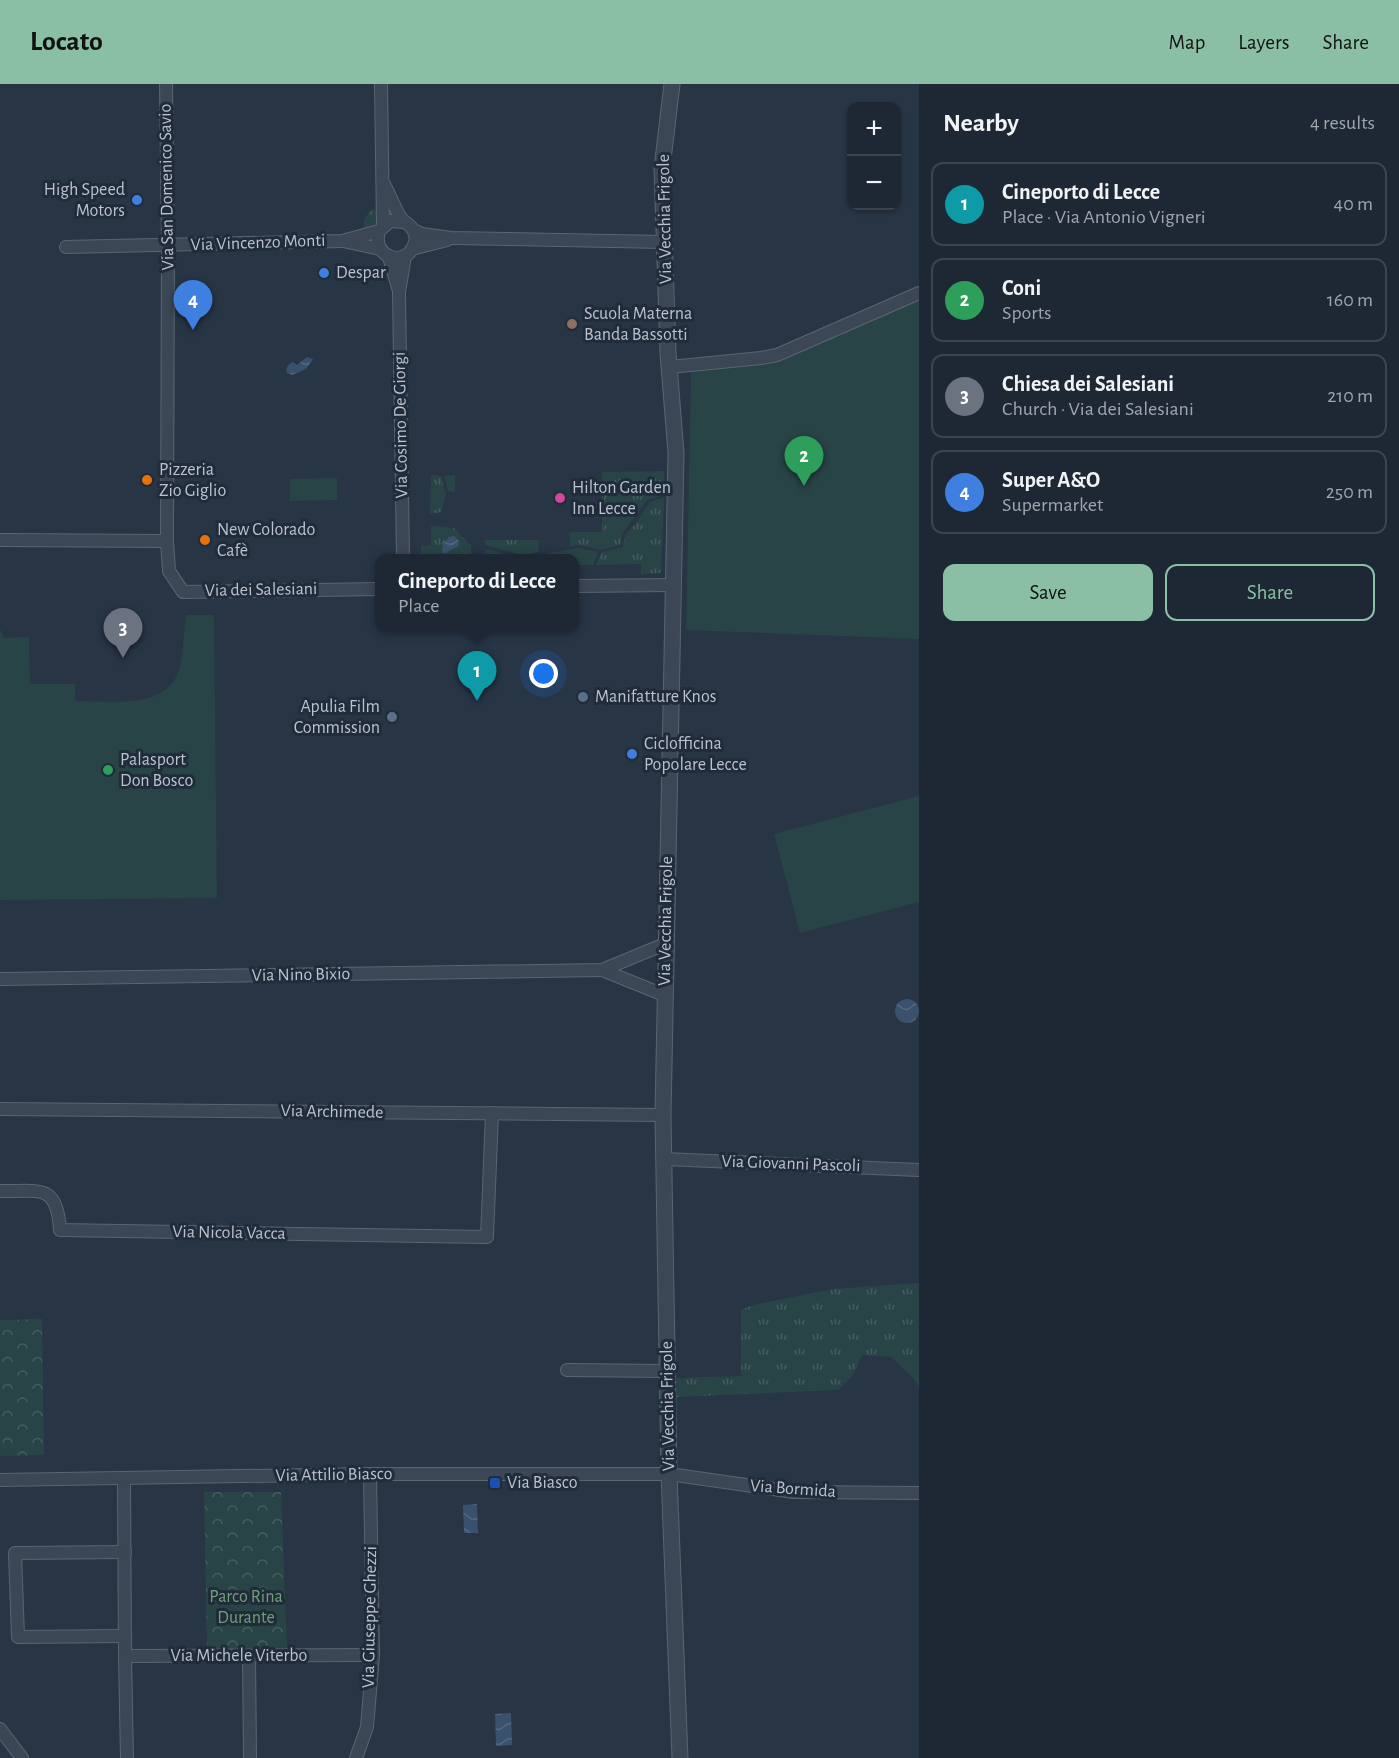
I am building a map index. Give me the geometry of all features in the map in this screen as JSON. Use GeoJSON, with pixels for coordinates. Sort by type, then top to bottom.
{"type":"FeatureCollection","features":[{"type":"Feature","properties":{"kind":"street","name":"Via San Domenico Savio"},"geometry":{"type":"LineString","coordinates":[[166,84],[167,541]]}},
{"type":"Feature","properties":{"kind":"street","name":"Via Cosimo De Giorgi"},"geometry":{"type":"LineString","coordinates":[[381,84],[384,184],[378,244],[385,253],[399,292]]}},
{"type":"Feature","properties":{"kind":"street","name":"Via Vecchia Frigole"},"geometry":{"type":"LineString","coordinates":[[672,84],[662,168],[676,453],[663,1115],[669,1474],[680,1758]]}},
{"type":"Feature","properties":{"kind":"street","name":"Via Cosimo De Giorgi"},"geometry":{"type":"LineString","coordinates":[[384,184],[415,236],[399,292],[403,554]]}},
{"type":"Feature","properties":{"kind":"street"},"geometry":{"type":"LineString","coordinates":[[381,228],[390,221],[408,226],[422,234],[452,238],[664,242]]}},
{"type":"Feature","properties":{"kind":"street","name":"Via Vincenzo Monti"},"geometry":{"type":"LineString","coordinates":[[342,241],[381,228]]}},
{"type":"Feature","properties":{"kind":"street"},"geometry":{"type":"LineString","coordinates":[[385,253],[397,258],[452,238]]}},
{"type":"Feature","properties":{"kind":"street","name":"Via Vincenzo Monti"},"geometry":{"type":"LineString","coordinates":[[66,247],[342,241],[385,253]]}},
{"type":"Feature","properties":{"kind":"street"},"geometry":{"type":"LineString","coordinates":[[670,367],[777,355],[919,293]]}},
{"type":"Feature","properties":{"kind":"street"},"geometry":{"type":"LineString","coordinates":[[0,540],[167,541]]}},
{"type":"Feature","properties":{"kind":"street","name":"Via dei Salesiani"},"geometry":{"type":"LineString","coordinates":[[167,541],[169,571],[183,592],[375,589]]}},
{"type":"Feature","properties":{"kind":"street"},"geometry":{"type":"LineString","coordinates":[[579,586],[672,585]]}},
{"type":"Feature","properties":{"kind":"street","name":"Via Nino Bixio"},"geometry":{"type":"LineString","coordinates":[[0,979],[602,970],[665,944]]}},
{"type":"Feature","properties":{"kind":"street","name":"Via Nino Bixio"},"geometry":{"type":"LineString","coordinates":[[602,970],[664,995]]}},
{"type":"Feature","properties":{"kind":"street","name":"Via Archimede"},"geometry":{"type":"LineString","coordinates":[[0,1109],[663,1115]]}},
{"type":"Feature","properties":{"kind":"street","name":"Via Nicola Vacca"},"geometry":{"type":"LineString","coordinates":[[0,1191],[49,1194],[59,1212],[60,1230],[487,1236],[492,1113]]}},
{"type":"Feature","properties":{"kind":"street","name":"Via Giovanni Pascoli"},"geometry":{"type":"LineString","coordinates":[[664,1159],[919,1170]]}},
{"type":"Feature","properties":{"kind":"street"},"geometry":{"type":"LineString","coordinates":[[567,1370],[668,1371]]}},
{"type":"Feature","properties":{"kind":"street","name":"Via Attilio Biasco"},"geometry":{"type":"LineString","coordinates":[[0,1480],[370,1474],[669,1474]]}},
{"type":"Feature","properties":{"kind":"street","name":"Via Giuseppe Ghezzi"},"geometry":{"type":"LineString","coordinates":[[356,1758],[367,1727],[373,1655],[370,1474]]}},
{"type":"Feature","properties":{"kind":"street","name":"Via Bormida"},"geometry":{"type":"LineString","coordinates":[[669,1474],[794,1492],[919,1492]]}},
{"type":"Feature","properties":{"kind":"street"},"geometry":{"type":"LineString","coordinates":[[124,1478],[128,1758]]}},
{"type":"Feature","properties":{"kind":"street"},"geometry":{"type":"LineString","coordinates":[[125,1552],[15,1553],[18,1637],[125,1636]]}},
{"type":"Feature","properties":{"kind":"street","name":"Via Michele Viterbo"},"geometry":{"type":"LineString","coordinates":[[125,1656],[373,1655]]}},
{"type":"Feature","properties":{"kind":"street"},"geometry":{"type":"LineString","coordinates":[[249,1656],[250,1758]]}},
{"type":"Feature","properties":{"kind":"street"},"geometry":{"type":"LineString","coordinates":[[0,1729],[22,1758]]}},
{"type":"Feature","properties":{"kind":"green space"},"geometry":{"type":"Polygon","coordinates":[[[379,208],[377,223],[364,230],[367,216],[379,208]]]}},
{"type":"Feature","properties":{"kind":"green space"},"geometry":{"type":"Polygon","coordinates":[[[919,299],[919,639],[686,630],[691,372],[776,360],[919,299]]]}},
{"type":"Feature","properties":{"kind":"green space"},"geometry":{"type":"Polygon","coordinates":[[[664,471],[664,495],[647,500],[622,534],[620,545],[601,550],[579,545],[570,546],[570,532],[602,532],[602,472],[664,471]]]}},
{"type":"Feature","properties":{"kind":"green space"},"geometry":{"type":"Polygon","coordinates":[[[431,475],[441,476],[446,495],[441,512],[430,514],[431,475]]]}},
{"type":"Feature","properties":{"kind":"green space"},"geometry":{"type":"Polygon","coordinates":[[[455,475],[455,492],[448,491],[444,476],[455,475]]]}},
{"type":"Feature","properties":{"kind":"green space"},"geometry":{"type":"Polygon","coordinates":[[[337,478],[337,500],[290,501],[290,479],[337,478]]]}},
{"type":"Feature","properties":{"kind":"green space"},"geometry":{"type":"Polygon","coordinates":[[[664,497],[661,573],[641,574],[641,564],[596,565],[602,552],[623,547],[625,535],[650,502],[664,497]]]}},
{"type":"Feature","properties":{"kind":"green space"},"geometry":{"type":"Polygon","coordinates":[[[431,526],[454,528],[471,546],[471,554],[421,554],[421,546],[431,545],[431,526]]]}},
{"type":"Feature","properties":{"kind":"green space"},"geometry":{"type":"Polygon","coordinates":[[[485,540],[539,540],[538,552],[527,554],[518,554],[485,545],[485,540]]]}},
{"type":"Feature","properties":{"kind":"green space"},"geometry":{"type":"Polygon","coordinates":[[[579,548],[598,552],[593,565],[579,565],[579,554],[545,554],[579,548]]]}},
{"type":"Feature","properties":{"kind":"green space"},"geometry":{"type":"Polygon","coordinates":[[[485,549],[506,554],[485,554],[485,549]]]}},
{"type":"Feature","properties":{"kind":"green space","name":"Palasport Don Bosco"},"geometry":{"type":"Polygon","coordinates":[[[186,615],[214,615],[217,898],[0,900],[0,630],[3,638],[29,637],[30,684],[75,684],[75,701],[121,702],[152,697],[174,680],[180,666],[186,615]]]}},
{"type":"Feature","properties":{"kind":"green space"},"geometry":{"type":"Polygon","coordinates":[[[919,796],[919,902],[800,933],[774,834],[919,796]]]}},
{"type":"Feature","properties":{"kind":"green space"},"geometry":{"type":"Polygon","coordinates":[[[919,1283],[919,1388],[915,1380],[891,1357],[862,1355],[853,1375],[838,1390],[675,1397],[675,1378],[741,1376],[741,1310],[753,1305],[832,1289],[919,1283]]]}},
{"type":"Feature","properties":{"kind":"green space"},"geometry":{"type":"Polygon","coordinates":[[[42,1319],[44,1455],[0,1456],[0,1320],[42,1319]]]}},
{"type":"Feature","properties":{"kind":"green space","name":"Parco Rina Durante"},"geometry":{"type":"Polygon","coordinates":[[[204,1492],[281,1492],[287,1648],[207,1649],[204,1492]]]}},
{"type":"Feature","properties":{"kind":"water"},"geometry":{"type":"Polygon","coordinates":[[[307,357],[313,359],[306,369],[292,375],[287,373],[290,364],[293,362],[297,365],[307,357]]]}},
{"type":"Feature","properties":{"kind":"water"},"geometry":{"type":"Polygon","coordinates":[[[454,536],[459,541],[458,546],[444,554],[443,544],[449,537],[454,536]]]}},
{"type":"Feature","properties":{"kind":"water"},"geometry":{"type":"Polygon","coordinates":[[[907,999],[916,1002],[919,1011],[916,1020],[907,1023],[898,1020],[895,1011],[898,1002],[907,999]]]}},
{"type":"Feature","properties":{"kind":"water"},"geometry":{"type":"Polygon","coordinates":[[[477,1504],[478,1533],[464,1533],[463,1505],[477,1504]]]}},
{"type":"Feature","properties":{"kind":"water"},"geometry":{"type":"Polygon","coordinates":[[[511,1713],[512,1745],[496,1746],[495,1714],[511,1713]]]}},
{"type":"Feature","properties":{"kind":"place","name":"High Speed Motors"},"geometry":{"type":"Point","coordinates":[137,200]}},
{"type":"Feature","properties":{"kind":"place","name":"Despar"},"geometry":{"type":"Point","coordinates":[324,273]}},
{"type":"Feature","properties":{"kind":"place","name":"Scuola Materna Banda Bassotti"},"geometry":{"type":"Point","coordinates":[572,324]}},
{"type":"Feature","properties":{"kind":"place","name":"Super A&O"},"geometry":{"type":"Point","coordinates":[193,330]}},
{"type":"Feature","properties":{"kind":"place","name":"Pizzeria Zio Giglio"},"geometry":{"type":"Point","coordinates":[147,480]}},
{"type":"Feature","properties":{"kind":"place","name":"Coni"},"geometry":{"type":"Point","coordinates":[804,486]}},
{"type":"Feature","properties":{"kind":"place","name":"Hilton Garden Inn Lecce"},"geometry":{"type":"Point","coordinates":[560,498]}},
{"type":"Feature","properties":{"kind":"place","name":"New Colorado Cafè"},"geometry":{"type":"Point","coordinates":[205,540]}},
{"type":"Feature","properties":{"kind":"place","name":"Chiesa dei Salesiani"},"geometry":{"type":"Point","coordinates":[123,658]}},
{"type":"Feature","properties":{"kind":"place","name":"Manifatture Knos"},"geometry":{"type":"Point","coordinates":[583,697]}},
{"type":"Feature","properties":{"kind":"place","name":"Cineporto di Lecce"},"geometry":{"type":"Point","coordinates":[477,701]}},
{"type":"Feature","properties":{"kind":"place","name":"Apulia Film Commission"},"geometry":{"type":"Point","coordinates":[392,717]}},
{"type":"Feature","properties":{"kind":"place","name":"Ciclofficina Popolare Lecce"},"geometry":{"type":"Point","coordinates":[632,754]}},
{"type":"Feature","properties":{"kind":"place","name":"Palasport Don Bosco"},"geometry":{"type":"Point","coordinates":[108,770]}},
{"type":"Feature","properties":{"kind":"place","name":"Via Biasco"},"geometry":{"type":"Point","coordinates":[495,1483]}}]}
